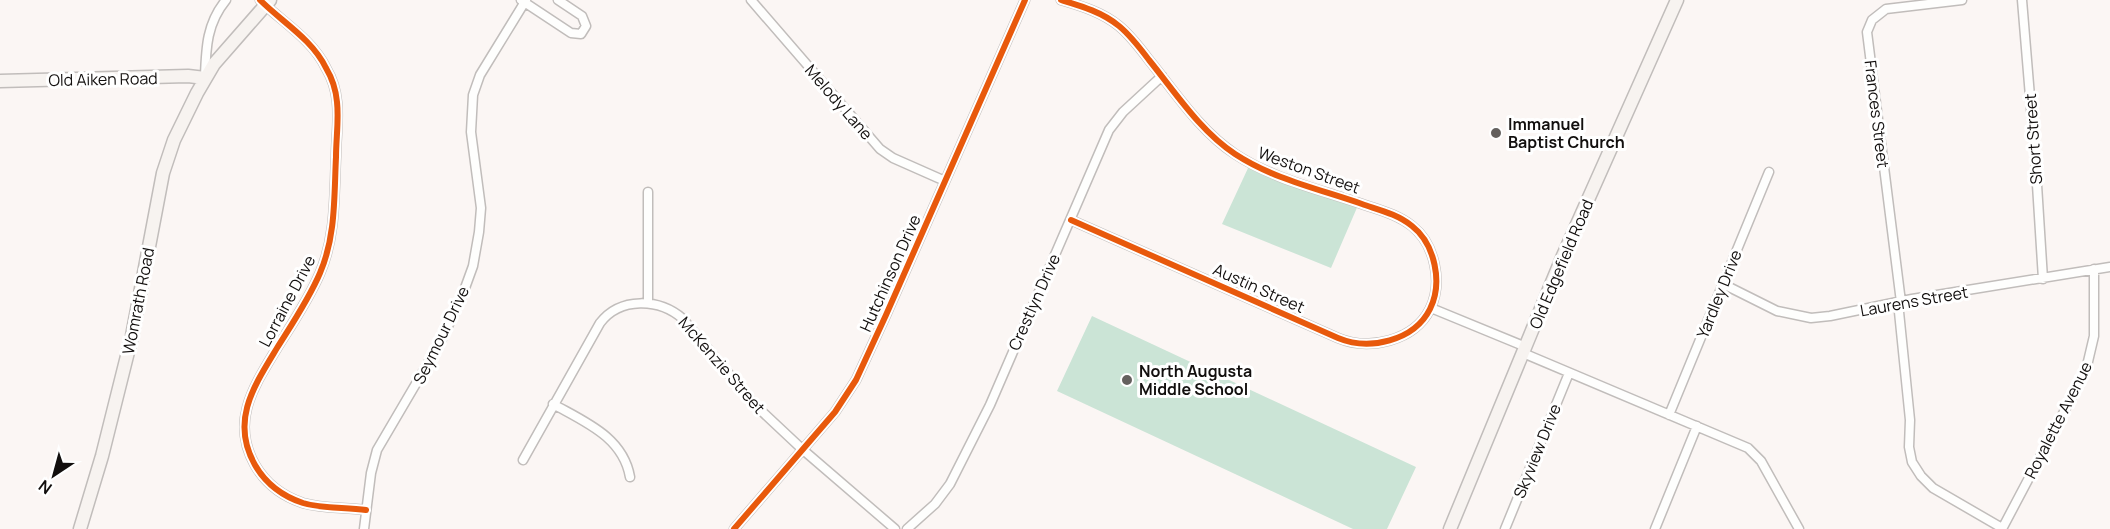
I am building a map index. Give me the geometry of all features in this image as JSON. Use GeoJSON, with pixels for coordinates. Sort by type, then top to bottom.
{"type":"FeatureCollection","features":[{"type":"Feature","properties":{"kind":"street"},"geometry":{"type":"LineString","coordinates":[[205,78],[209,29],[217,11],[226,0]]}},
{"type":"Feature","properties":{"kind":"street","name":"Seymour Drive"},"geometry":{"type":"LineString","coordinates":[[364,529],[371,473],[377,450],[441,341],[461,299],[472,266],[481,208],[471,132],[473,95],[480,75],[524,1],[571,33],[578,35],[584,32],[586,26],[584,19],[558,0]]}},
{"type":"Feature","properties":{"kind":"street","name":"Melody Lane"},"geometry":{"type":"LineString","coordinates":[[751,0],[880,149],[893,158],[945,181]]}},
{"type":"Feature","properties":{"kind":"street","name":"Hutchinson Drive"},"geometry":{"type":"LineString","coordinates":[[734,529],[835,412],[856,380],[1025,0]]}},
{"type":"Feature","properties":{"kind":"street","name":"Weston Street"},"geometry":{"type":"LineString","coordinates":[[1061,0],[1099,13],[1118,25],[1205,127],[1232,152],[1258,168],[1389,213],[1412,226],[1425,241],[1433,258],[1436,286],[1431,308]]}},
{"type":"Feature","properties":{"kind":"street","name":"Old Edgefield Road"},"geometry":{"type":"LineString","coordinates":[[1450,529],[1562,258],[1677,0]]}},
{"type":"Feature","properties":{"kind":"street","name":"Frances Street"},"geometry":{"type":"LineString","coordinates":[[1962,0],[1886,9],[1872,20],[1867,32],[1900,302],[1910,420],[1909,447],[1912,462],[1921,477],[1933,488],[2002,529]]}},
{"type":"Feature","properties":{"kind":"street","name":"Short Street"},"geometry":{"type":"LineString","coordinates":[[2022,0],[2043,279]]}},
{"type":"Feature","properties":{"kind":"street","name":"Womrath Road"},"geometry":{"type":"LineString","coordinates":[[80,529],[102,456],[137,316],[166,165],[181,124],[205,78],[265,2]]}},
{"type":"Feature","properties":{"kind":"street","name":"Lorraine Drive"},"geometry":{"type":"LineString","coordinates":[[265,2],[312,46],[321,58],[331,79],[337,102],[334,201],[332,232],[319,275],[252,392],[244,418],[246,446],[258,471],[272,487],[286,497],[310,505],[366,510]]}},
{"type":"Feature","properties":{"kind":"street","name":"Old Aiken Road"},"geometry":{"type":"LineString","coordinates":[[0,81],[188,76],[205,78]]}},
{"type":"Feature","properties":{"kind":"street","name":"Crestlyn Drive"},"geometry":{"type":"LineString","coordinates":[[907,529],[935,504],[950,484],[990,405],[1109,130],[1123,112],[1162,76]]}},
{"type":"Feature","properties":{"kind":"street","name":"Yardley Drive"},"geometry":{"type":"LineString","coordinates":[[1669,415],[1769,172]]}},
{"type":"Feature","properties":{"kind":"street"},"geometry":{"type":"LineString","coordinates":[[522,460],[604,318],[622,307],[648,303],[648,192]]}},
{"type":"Feature","properties":{"kind":"street","name":"Austin Street"},"geometry":{"type":"LineString","coordinates":[[1071,220],[1347,342],[1376,344],[1398,338],[1420,321],[1431,308]]}},
{"type":"Feature","properties":{"kind":"street","name":"Laurens Street"},"geometry":{"type":"LineString","coordinates":[[1723,284],[1777,312],[1799,317],[1822,317],[2110,267]]}},
{"type":"Feature","properties":{"kind":"street","name":"Royalette Avenue"},"geometry":{"type":"LineString","coordinates":[[2002,529],[2086,370],[2094,336],[2094,269]]}},
{"type":"Feature","properties":{"kind":"street","name":"McKenzie Street"},"geometry":{"type":"LineString","coordinates":[[648,303],[669,309],[683,319],[754,404],[802,449],[895,529]]}},
{"type":"Feature","properties":{"kind":"street"},"geometry":{"type":"LineString","coordinates":[[1431,308],[1569,373],[1742,445],[1761,461],[1798,529]]}},
{"type":"Feature","properties":{"kind":"street","name":"Skyview Drive"},"geometry":{"type":"LineString","coordinates":[[1504,529],[1569,373]]}},
{"type":"Feature","properties":{"kind":"street"},"geometry":{"type":"LineString","coordinates":[[553,404],[605,434],[621,453],[630,477]]}},
{"type":"Feature","properties":{"kind":"street"},"geometry":{"type":"LineString","coordinates":[[1655,529],[1696,426]]}},
{"type":"Feature","properties":{"kind":"green space"},"geometry":{"type":"Polygon","coordinates":[[[1249,166],[1359,203],[1331,268],[1222,224],[1249,166]]]}},
{"type":"Feature","properties":{"kind":"green space"},"geometry":{"type":"Polygon","coordinates":[[[1092,316],[1416,467],[1387,529],[1353,529],[1057,391],[1092,316]]]}},
{"type":"Feature","properties":{"kind":"cycle path"},"geometry":{"type":"LineString","coordinates":[[260,0],[305,40],[320,58],[335,89],[338,123],[332,230],[329,245],[311,292],[253,390],[245,419],[248,449],[264,478],[288,497],[311,505],[366,510]]}},
{"type":"Feature","properties":{"kind":"cycle path"},"geometry":{"type":"LineString","coordinates":[[734,529],[835,412],[856,380],[1025,0]]}},
{"type":"Feature","properties":{"kind":"cycle path"},"geometry":{"type":"LineString","coordinates":[[1061,0],[1098,13],[1123,30],[1199,123],[1235,154],[1281,177],[1388,213],[1412,226],[1420,234],[1431,253],[1436,276],[1434,299],[1423,320],[1402,336],[1377,343],[1350,342],[1071,220]]}},
{"type":"Feature","properties":{"kind":"place","name":"Immanuel Baptist Church"},"geometry":{"type":"Point","coordinates":[1496,133]}},
{"type":"Feature","properties":{"kind":"place","name":"North Augusta Middle School"},"geometry":{"type":"Point","coordinates":[1127,380]}}]}
